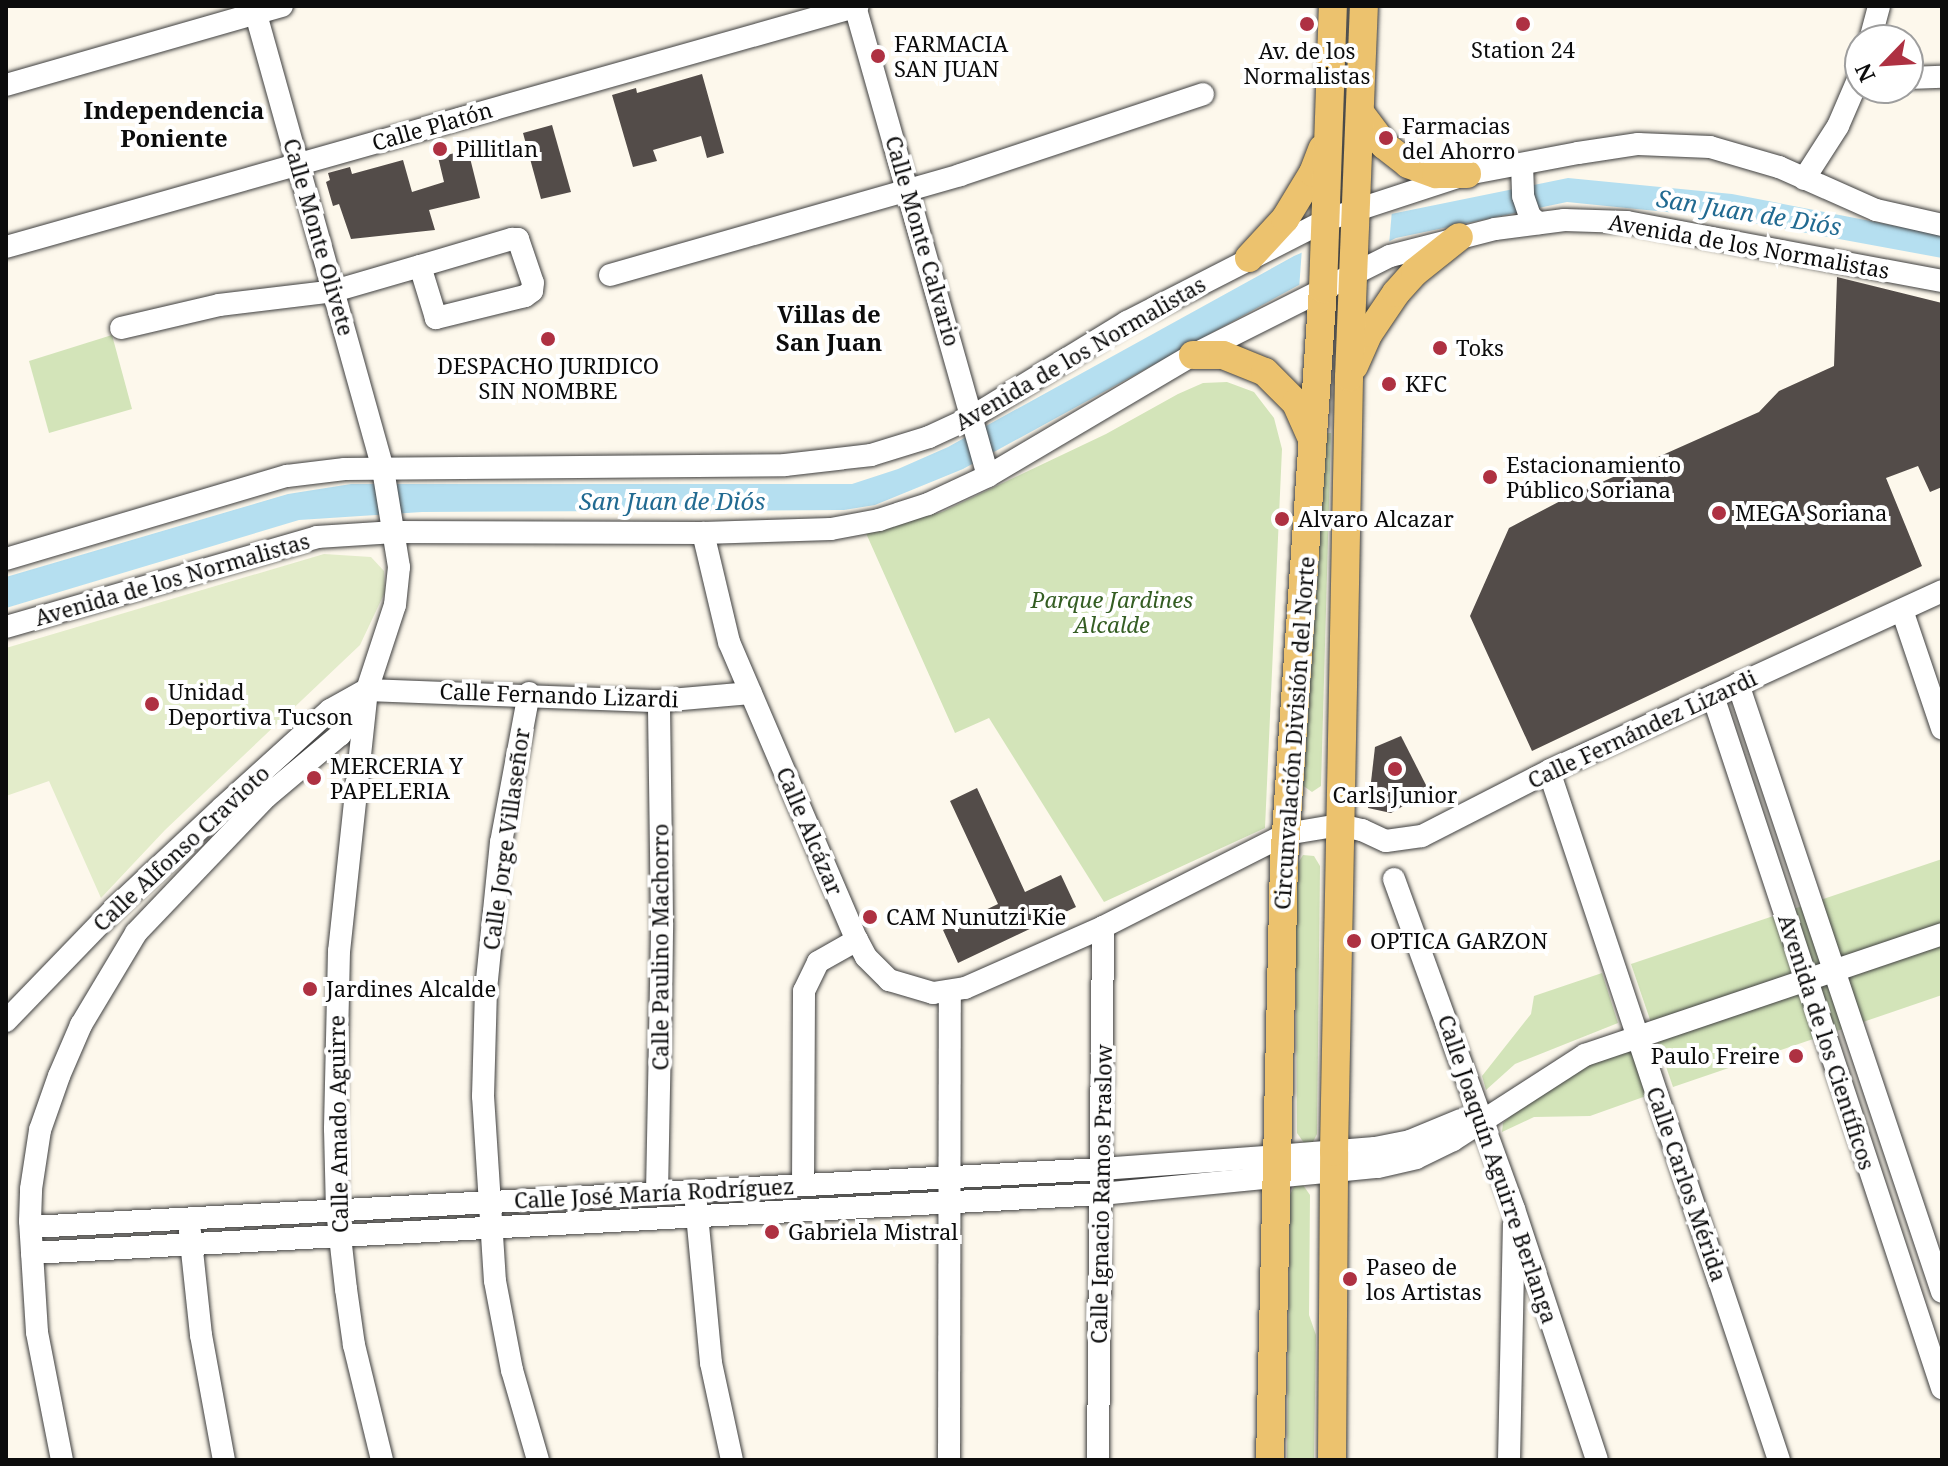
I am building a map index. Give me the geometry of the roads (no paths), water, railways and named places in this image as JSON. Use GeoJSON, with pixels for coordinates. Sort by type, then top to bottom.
{"type":"FeatureCollection","features":[{"type":"Feature","properties":{"kind":"main road","name":"Circunvalación División del Norte"},"geometry":{"type":"LineString","coordinates":[[1270,1460],[1275,1166],[1286,834],[1323,286],[1333,6]]}},
{"type":"Feature","properties":{"kind":"main road","name":"Circunvalación División del Norte"},"geometry":{"type":"LineString","coordinates":[[1332,1460],[1334,1162],[1349,377],[1364,6]]}},
{"type":"Feature","properties":{"kind":"main road"},"geometry":{"type":"LineString","coordinates":[[1361,114],[1384,145],[1408,164],[1436,174],[1467,174]]}},
{"type":"Feature","properties":{"kind":"main road"},"geometry":{"type":"LineString","coordinates":[[1249,258],[1285,219],[1300,197],[1313,173],[1329,121]]}},
{"type":"Feature","properties":{"kind":"main road"},"geometry":{"type":"LineString","coordinates":[[1349,377],[1369,333],[1396,293],[1415,272],[1459,237]]}},
{"type":"Feature","properties":{"kind":"main road"},"geometry":{"type":"LineString","coordinates":[[1193,355],[1223,355],[1265,372],[1296,403],[1312,444]]}},
{"type":"Feature","properties":{"kind":"street"},"geometry":{"type":"LineString","coordinates":[[6,85],[255,10],[282,6]]}},
{"type":"Feature","properties":{"kind":"street","name":"Calle Platón"},"geometry":{"type":"LineString","coordinates":[[6,247],[856,6]]}},
{"type":"Feature","properties":{"kind":"street","name":"Calle Monte Calvario"},"geometry":{"type":"LineString","coordinates":[[856,6],[987,471]]}},
{"type":"Feature","properties":{"kind":"street","name":"Calle Monte Olivete"},"geometry":{"type":"LineString","coordinates":[[255,10],[384,472],[394,528],[399,567],[395,605],[367,690]]}},
{"type":"Feature","properties":{"kind":"street"},"geometry":{"type":"LineString","coordinates":[[610,275],[909,189],[1203,94]]}},
{"type":"Feature","properties":{"kind":"street"},"geometry":{"type":"LineString","coordinates":[[1804,179],[1838,126],[1848,104]]}},
{"type":"Feature","properties":{"kind":"street","name":"Avenida de los Normalistas"},"geometry":{"type":"LineString","coordinates":[[6,559],[287,476],[785,465],[871,455],[973,422],[1127,322],[1249,258],[1356,210],[1467,174],[1521,169],[1638,144],[1710,147],[1754,158],[1876,210],[1942,225]]}},
{"type":"Feature","properties":{"kind":"street"},"geometry":{"type":"LineString","coordinates":[[1521,169],[1534,220]]}},
{"type":"Feature","properties":{"kind":"street","name":"Avenida de los Normalistas"},"geometry":{"type":"LineString","coordinates":[[6,627],[317,537],[394,528],[703,533],[831,529],[879,520],[928,504],[1193,355],[1352,271],[1390,256],[1534,220],[1627,222],[1942,281]]}},
{"type":"Feature","properties":{"kind":"street"},"geometry":{"type":"LineString","coordinates":[[121,328],[219,305],[334,291],[420,266],[518,239],[533,283],[532,291],[525,296],[436,318],[420,266]]}},
{"type":"Feature","properties":{"kind":"street","name":"Calle Alcázar"},"geometry":{"type":"LineString","coordinates":[[703,533],[729,642],[857,940],[866,957],[889,980],[918,991],[950,992],[1103,927],[1286,834],[1340,825]]}},
{"type":"Feature","properties":{"kind":"street","name":"Calle Fernández Lizardi"},"geometry":{"type":"LineString","coordinates":[[1340,825],[1362,830],[1386,841],[1409,840],[1549,771],[1942,591]]}},
{"type":"Feature","properties":{"kind":"street"},"geometry":{"type":"LineString","coordinates":[[1902,610],[1942,728]]}},
{"type":"Feature","properties":{"kind":"street","name":"Avenida de los Científicos"},"geometry":{"type":"LineString","coordinates":[[1738,684],[1942,1292]]}},
{"type":"Feature","properties":{"kind":"street"},"geometry":{"type":"LineString","coordinates":[[62,1460],[37,1332],[31,1227],[34,1159],[59,1076],[81,1025],[112,969],[160,907],[266,797],[340,735],[367,690]]}},
{"type":"Feature","properties":{"kind":"street","name":"Calle Fernando Lizardi"},"geometry":{"type":"LineString","coordinates":[[367,690],[529,693],[659,701],[751,693]]}},
{"type":"Feature","properties":{"kind":"street","name":"Calle Alfonso Cravioto"},"geometry":{"type":"LineString","coordinates":[[6,1021],[91,934],[330,710],[367,690]]}},
{"type":"Feature","properties":{"kind":"street","name":"Calle Amado Aguirre"},"geometry":{"type":"LineString","coordinates":[[367,690],[339,951],[335,1070],[337,1210],[354,1345],[382,1460]]}},
{"type":"Feature","properties":{"kind":"street","name":"Calle Jorge Villaseñor"},"geometry":{"type":"LineString","coordinates":[[529,693],[501,842],[486,989],[483,1096],[489,1228],[506,1342],[538,1460]]}},
{"type":"Feature","properties":{"kind":"street","name":"Avenida de los Científicos"},"geometry":{"type":"LineString","coordinates":[[1713,696],[1942,1388]]}},
{"type":"Feature","properties":{"kind":"street","name":"Calle Paulino Machorro"},"geometry":{"type":"LineString","coordinates":[[657,1193],[662,923],[659,701]]}},
{"type":"Feature","properties":{"kind":"street","name":"Calle Carlos Mérida"},"geometry":{"type":"LineString","coordinates":[[1549,771],[1779,1460]]}},
{"type":"Feature","properties":{"kind":"street","name":"Calle Joaquín Aguirre Berlanga"},"geometry":{"type":"LineString","coordinates":[[1394,879],[1482,1116],[1597,1460]]}},
{"type":"Feature","properties":{"kind":"street"},"geometry":{"type":"LineString","coordinates":[[91,934],[160,907]]}},
{"type":"Feature","properties":{"kind":"street","name":"Calle Ignacio Ramos Praslow"},"geometry":{"type":"LineString","coordinates":[[1098,1460],[1103,927]]}},
{"type":"Feature","properties":{"kind":"street"},"geometry":{"type":"LineString","coordinates":[[1275,1166],[1334,1162],[1410,1141],[1482,1116],[1585,1055],[1942,934]]}},
{"type":"Feature","properties":{"kind":"street"},"geometry":{"type":"LineString","coordinates":[[803,1185],[804,991],[818,962],[857,940]]}},
{"type":"Feature","properties":{"kind":"street"},"geometry":{"type":"LineString","coordinates":[[949,1460],[950,992]]}},
{"type":"Feature","properties":{"kind":"street","name":"Calle José María Rodríguez"},"geometry":{"type":"LineString","coordinates":[[31,1227],[1101,1169],[1275,1166]]}},
{"type":"Feature","properties":{"kind":"street","name":"Calle José María Rodríguez"},"geometry":{"type":"LineString","coordinates":[[32,1253],[697,1219],[1101,1194],[1275,1166]]}},
{"type":"Feature","properties":{"kind":"street"},"geometry":{"type":"LineString","coordinates":[[695,1191],[711,1363],[732,1460]]}},
{"type":"Feature","properties":{"kind":"street"},"geometry":{"type":"LineString","coordinates":[[1509,1460],[1514,1209]]}},
{"type":"Feature","properties":{"kind":"street"},"geometry":{"type":"LineString","coordinates":[[189,1218],[209,1391],[224,1460]]}},
{"type":"Feature","properties":{"kind":"water","name":"San Juan de Diós"},"geometry":{"type":"Polygon","coordinates":[[[1568,178],[1732,194],[1942,235],[1942,258],[1726,218],[1567,202],[1396,238],[1297,286],[963,469],[875,505],[844,510],[422,512],[299,520],[6,608],[6,577],[288,494],[351,484],[852,484],[898,469],[948,447],[1294,256],[1391,214],[1568,178]]]}},
{"type":"Feature","properties":{"kind":"place","name":"Av. de los Normalistas"},"geometry":{"type":"Point","coordinates":[1307,24]}},
{"type":"Feature","properties":{"kind":"place","name":"Station 24"},"geometry":{"type":"Point","coordinates":[1523,24]}},
{"type":"Feature","properties":{"kind":"place","name":"FARMACIA SAN JUAN"},"geometry":{"type":"Point","coordinates":[878,56]}},
{"type":"Feature","properties":{"kind":"place","name":"Farmacias del Ahorro"},"geometry":{"type":"Point","coordinates":[1386,138]}},
{"type":"Feature","properties":{"kind":"place","name":"Pillitlan"},"geometry":{"type":"Point","coordinates":[440,149]}},
{"type":"Feature","properties":{"kind":"place","name":"DESPACHO JURIDICO SIN NOMBRE"},"geometry":{"type":"Point","coordinates":[548,339]}},
{"type":"Feature","properties":{"kind":"place","name":"Toks"},"geometry":{"type":"Point","coordinates":[1440,348]}},
{"type":"Feature","properties":{"kind":"place","name":"KFC"},"geometry":{"type":"Point","coordinates":[1389,384]}},
{"type":"Feature","properties":{"kind":"place","name":"Estacionamiento Público Soriana"},"geometry":{"type":"Point","coordinates":[1490,477]}},
{"type":"Feature","properties":{"kind":"place","name":"MEGA Soriana"},"geometry":{"type":"Point","coordinates":[1719,513]}},
{"type":"Feature","properties":{"kind":"place","name":"Alvaro Alcazar"},"geometry":{"type":"Point","coordinates":[1282,519]}},
{"type":"Feature","properties":{"kind":"place","name":"Unidad Deportiva Tucson"},"geometry":{"type":"Point","coordinates":[152,704]}},
{"type":"Feature","properties":{"kind":"place","name":"Carls Junior"},"geometry":{"type":"Point","coordinates":[1395,769]}},
{"type":"Feature","properties":{"kind":"place","name":"MERCERIA Y PAPELERIA"},"geometry":{"type":"Point","coordinates":[314,778]}},
{"type":"Feature","properties":{"kind":"place","name":"CAM Nunutzi Kie"},"geometry":{"type":"Point","coordinates":[870,917]}},
{"type":"Feature","properties":{"kind":"place","name":"OPTICA GARZON"},"geometry":{"type":"Point","coordinates":[1354,941]}},
{"type":"Feature","properties":{"kind":"place","name":"Jardines Alcalde"},"geometry":{"type":"Point","coordinates":[310,989]}},
{"type":"Feature","properties":{"kind":"place","name":"Paulo Freire"},"geometry":{"type":"Point","coordinates":[1796,1056]}},
{"type":"Feature","properties":{"kind":"place","name":"Gabriela Mistral"},"geometry":{"type":"Point","coordinates":[772,1232]}},
{"type":"Feature","properties":{"kind":"place","name":"Paseo de los Artistas"},"geometry":{"type":"Point","coordinates":[1350,1279]}},
{"type":"Feature","properties":{"kind":"district","name":"Independencia Poniente"},"geometry":{"type":"Point","coordinates":[174,124]}},
{"type":"Feature","properties":{"kind":"district","name":"Villas de San Juan"},"geometry":{"type":"Point","coordinates":[829,328]}},
{"type":"Feature","properties":{"kind":"park label","name":"Parque Jardines Alcalde"},"geometry":{"type":"Point","coordinates":[1112,612]}}]}
